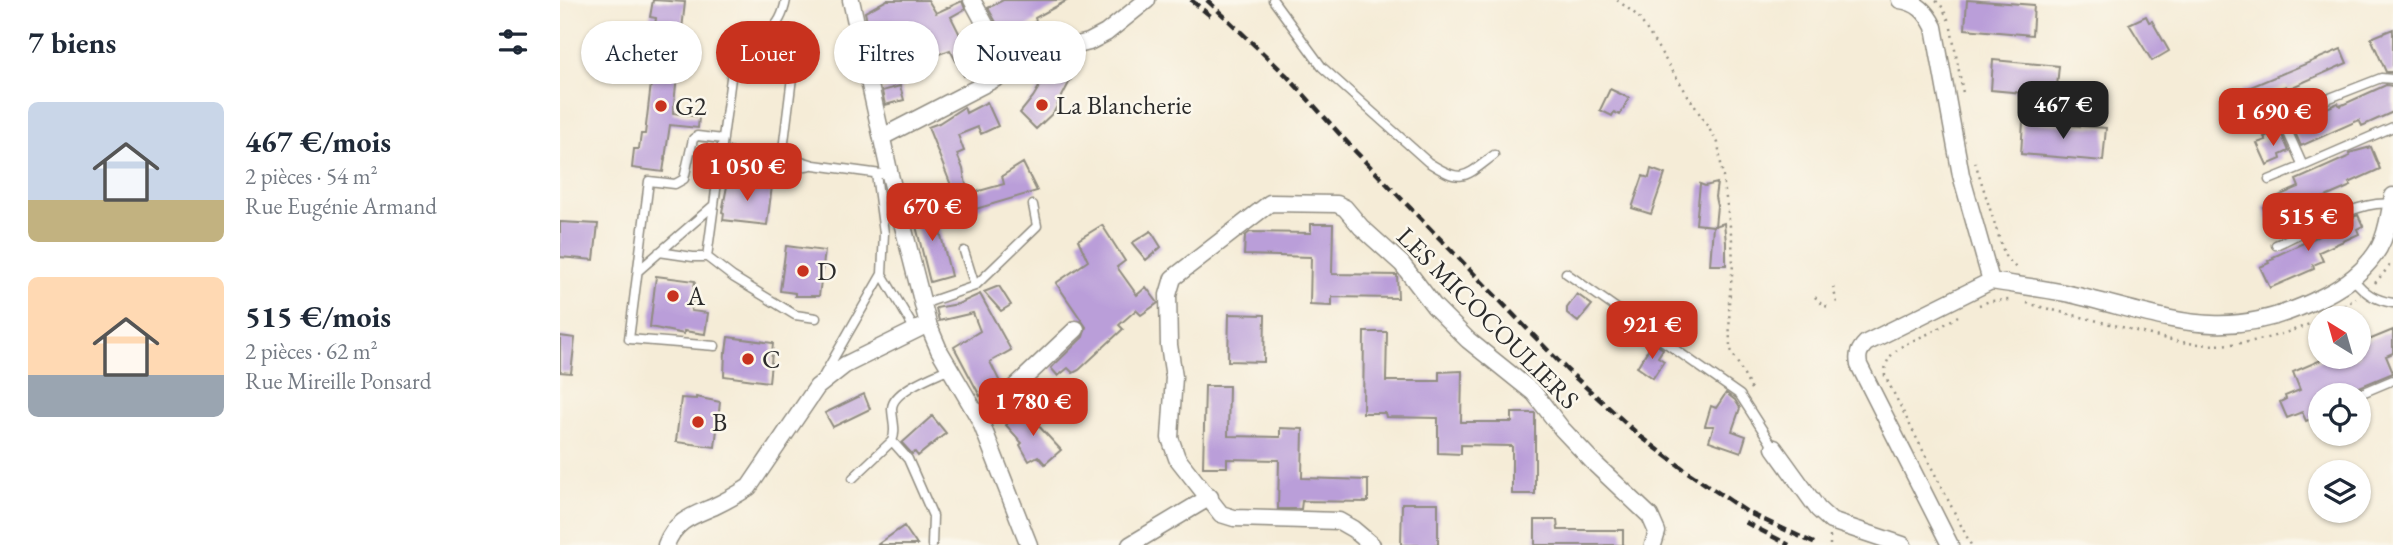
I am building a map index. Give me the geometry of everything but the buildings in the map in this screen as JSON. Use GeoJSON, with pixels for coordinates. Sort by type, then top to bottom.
{"type":"FeatureCollection","features":[{"type":"Feature","properties":{"kind":"street"},"geometry":{"type":"LineString","coordinates":[[851,0],[863,64],[882,137],[883,174],[923,304],[921,327],[950,368],[980,420],[1029,545]]}},
{"type":"Feature","properties":{"kind":"street"},"geometry":{"type":"LineString","coordinates":[[972,0],[983,21]]}},
{"type":"Feature","properties":{"kind":"street"},"geometry":{"type":"LineString","coordinates":[[1086,43],[1106,33],[1147,0]]}},
{"type":"Feature","properties":{"kind":"street"},"geometry":{"type":"LineString","coordinates":[[1900,0],[1915,3],[1928,14],[1934,27],[1961,175],[1991,281]]}},
{"type":"Feature","properties":{"kind":"street"},"geometry":{"type":"LineString","coordinates":[[882,137],[987,84]]}},
{"type":"Feature","properties":{"kind":"street"},"geometry":{"type":"LineString","coordinates":[[1950,545],[1859,366],[1860,349],[1866,343],[1991,281],[2063,293],[2176,322],[2219,326],[2251,322],[2288,312],[2307,305],[2353,279],[2371,261],[2381,246],[2392,200]]}},
{"type":"Feature","properties":{"kind":"street","name":"LES MICOCOULIERS"},"geometry":{"type":"LineString","coordinates":[[1372,545],[1353,529],[1339,522],[1234,519],[1221,514],[1177,458],[1170,438],[1174,377],[1169,345],[1168,295],[1173,278],[1270,203],[1337,204],[1345,208],[1361,227],[1402,264],[1434,306],[1468,341],[1534,393],[1562,429],[1650,516],[1657,531],[1653,545]]}},
{"type":"Feature","properties":{"kind":"street"},"geometry":{"type":"LineString","coordinates":[[666,545],[679,523],[749,487],[817,387],[845,366],[921,327]]}},
{"type":"Feature","properties":{"kind":"street"},"geometry":{"type":"LineString","coordinates":[[980,420],[1076,329]]}},
{"type":"Feature","properties":{"kind":"street"},"geometry":{"type":"LineString","coordinates":[[1774,448],[1818,509],[1831,521],[1903,545]]}},
{"type":"Feature","properties":{"kind":"street"},"geometry":{"type":"LineString","coordinates":[[1130,545],[1210,497]]}},
{"type":"Feature","properties":{"kind":"lane"},"geometry":{"type":"LineString","coordinates":[[776,21],[786,0]]}},
{"type":"Feature","properties":{"kind":"lane"},"geometry":{"type":"LineString","coordinates":[[1273,0],[1322,67],[1428,162],[1448,175],[1460,177],[1471,173],[1494,155]]}},
{"type":"Feature","properties":{"kind":"lane"},"geometry":{"type":"LineString","coordinates":[[2256,127],[2381,78],[2393,79]]}},
{"type":"Feature","properties":{"kind":"lane"},"geometry":{"type":"LineString","coordinates":[[707,257],[730,84]]}},
{"type":"Feature","properties":{"kind":"lane"},"geometry":{"type":"LineString","coordinates":[[782,158],[791,84]]}},
{"type":"Feature","properties":{"kind":"lane"},"geometry":{"type":"LineString","coordinates":[[2281,117],[2303,166]]}},
{"type":"Feature","properties":{"kind":"lane"},"geometry":{"type":"LineString","coordinates":[[2269,180],[2393,127]]}},
{"type":"Feature","properties":{"kind":"lane"},"geometry":{"type":"LineString","coordinates":[[715,346],[629,339],[649,181],[675,184],[684,179],[692,139],[697,136],[723,139]]}},
{"type":"Feature","properties":{"kind":"lane"},"geometry":{"type":"LineString","coordinates":[[721,155],[782,158],[883,174],[882,274],[817,387]]}},
{"type":"Feature","properties":{"kind":"lane"},"geometry":{"type":"LineString","coordinates":[[721,155],[800,167],[814,165]]}},
{"type":"Feature","properties":{"kind":"lane"},"geometry":{"type":"LineString","coordinates":[[2276,245],[2357,208],[2392,200]]}},
{"type":"Feature","properties":{"kind":"lane"},"geometry":{"type":"LineString","coordinates":[[638,271],[714,205]]}},
{"type":"Feature","properties":{"kind":"lane"},"geometry":{"type":"LineString","coordinates":[[923,304],[975,286],[1037,226],[1033,205]]}},
{"type":"Feature","properties":{"kind":"lane"},"geometry":{"type":"LineString","coordinates":[[964,251],[975,286]]}},
{"type":"Feature","properties":{"kind":"lane"},"geometry":{"type":"LineString","coordinates":[[659,252],[707,257],[733,277],[795,315],[816,318]]}},
{"type":"Feature","properties":{"kind":"lane"},"geometry":{"type":"LineString","coordinates":[[1566,273],[1740,395],[1774,448]]}},
{"type":"Feature","properties":{"kind":"lane"},"geometry":{"type":"LineString","coordinates":[[882,274],[921,327]]}},
{"type":"Feature","properties":{"kind":"lane"},"geometry":{"type":"LineString","coordinates":[[2353,279],[2364,292],[2379,301],[2393,303]]}},
{"type":"Feature","properties":{"kind":"lane"},"geometry":{"type":"LineString","coordinates":[[853,478],[892,441],[895,435],[892,405],[896,398],[916,384],[950,368]]}},
{"type":"Feature","properties":{"kind":"lane"},"geometry":{"type":"LineString","coordinates":[[2371,389],[2393,380]]}},
{"type":"Feature","properties":{"kind":"lane"},"geometry":{"type":"LineString","coordinates":[[892,441],[908,459],[933,516],[933,545]]}},
{"type":"Feature","properties":{"kind":"path"},"geometry":{"type":"LineString","coordinates":[[1617,0],[1638,16],[1718,144],[1732,240],[1730,348],[1756,397]]}},
{"type":"Feature","properties":{"kind":"path"},"geometry":{"type":"LineString","coordinates":[[1935,0],[1947,15]]}},
{"type":"Feature","properties":{"kind":"path"},"geometry":{"type":"LineString","coordinates":[[1954,40],[1963,95]]}},
{"type":"Feature","properties":{"kind":"path"},"geometry":{"type":"LineString","coordinates":[[1977,169],[2005,256],[2023,277]]}},
{"type":"Feature","properties":{"kind":"path"},"geometry":{"type":"LineString","coordinates":[[2370,287],[2393,262]]}},
{"type":"Feature","properties":{"kind":"path"},"geometry":{"type":"LineString","coordinates":[[1833,287],[1837,303]]}},
{"type":"Feature","properties":{"kind":"path"},"geometry":{"type":"LineString","coordinates":[[1815,298],[1822,305],[1829,307]]}},
{"type":"Feature","properties":{"kind":"path"},"geometry":{"type":"LineString","coordinates":[[2342,306],[2357,298]]}},
{"type":"Feature","properties":{"kind":"path"},"geometry":{"type":"LineString","coordinates":[[1971,308],[1990,301],[2012,300]]}},
{"type":"Feature","properties":{"kind":"path"},"geometry":{"type":"LineString","coordinates":[[1962,313],[1936,330],[1898,348],[1888,358],[1884,369],[1885,376],[1971,545]]}},
{"type":"Feature","properties":{"kind":"railway"},"geometry":{"type":"LineString","coordinates":[[1191,0],[1213,18]]}},
{"type":"Feature","properties":{"kind":"railway"},"geometry":{"type":"LineString","coordinates":[[1207,0],[1287,76],[1356,152],[1567,370],[1640,436],[1747,512],[1818,545]]}},
{"type":"Feature","properties":{"kind":"railway"},"geometry":{"type":"LineString","coordinates":[[1745,522],[1789,545]]}},
{"type":"Feature","properties":{"kind":"place","name":"La Blancherie"},"geometry":{"type":"Point","coordinates":[1042,105]}},
{"type":"Feature","properties":{"kind":"place","name":"G2"},"geometry":{"type":"Point","coordinates":[661,106]}},
{"type":"Feature","properties":{"kind":"place","name":"D"},"geometry":{"type":"Point","coordinates":[803,271]}},
{"type":"Feature","properties":{"kind":"place","name":"A"},"geometry":{"type":"Point","coordinates":[673,296]}},
{"type":"Feature","properties":{"kind":"place","name":"C"},"geometry":{"type":"Point","coordinates":[748,359]}},
{"type":"Feature","properties":{"kind":"place","name":"B"},"geometry":{"type":"Point","coordinates":[698,422]}}]}
